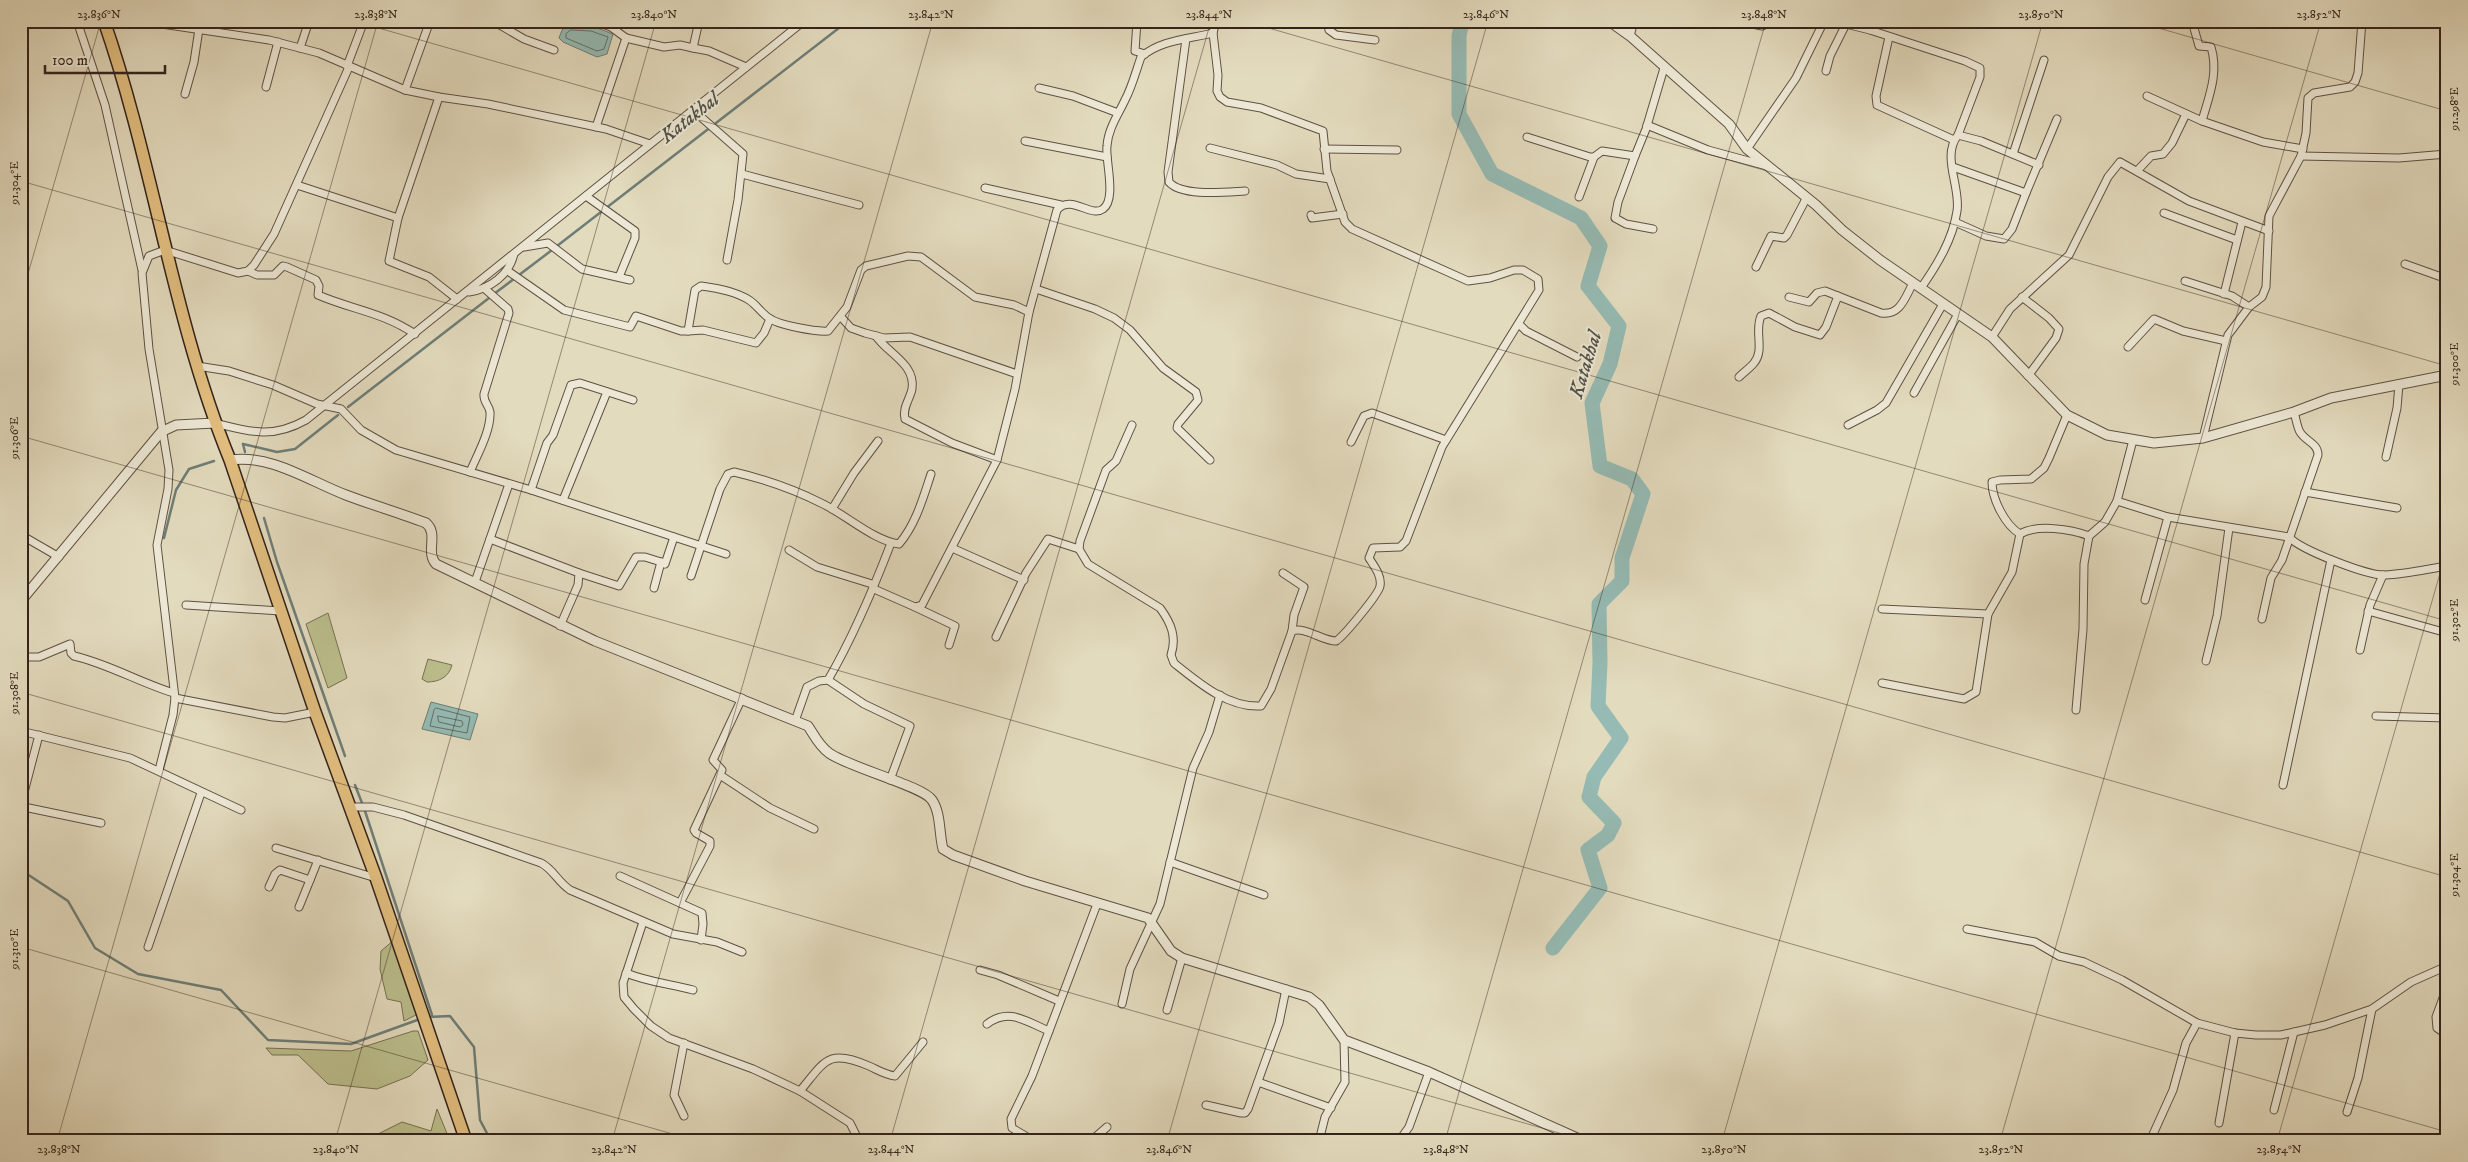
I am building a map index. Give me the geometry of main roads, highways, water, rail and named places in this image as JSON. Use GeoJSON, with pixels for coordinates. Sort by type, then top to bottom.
{"type":"FeatureCollection","features":[{"type":"Feature","properties":{"kind":"main road"},"geometry":{"type":"LineString","coordinates":[[104,21],[127,88],[165,250],[215,423],[230,460],[314,712],[376,878],[466,1141]]}},
{"type":"Feature","properties":{"kind":"water"},"geometry":{"type":"Polygon","coordinates":[[[569,25],[592,26],[613,34],[607,54],[597,57],[563,42],[559,38],[562,30],[569,25]]]}},
{"type":"Feature","properties":{"kind":"water"},"geometry":{"type":"Polygon","coordinates":[[[431,702],[478,714],[470,740],[422,729],[431,702]]]}},
{"type":"Feature","properties":{"kind":"waterway","name":"Katakhal"},"geometry":{"type":"LineString","coordinates":[[557,246],[848,21]]}},
{"type":"Feature","properties":{"kind":"waterway","name":"Katakhal"},"geometry":{"type":"LineString","coordinates":[[1462,21],[1459,36],[1459,114],[1492,174],[1581,218],[1600,246],[1588,286],[1619,326],[1610,364],[1592,403],[1600,466],[1632,479],[1643,494],[1622,558],[1622,581],[1599,604],[1600,663],[1598,706],[1621,738],[1594,777],[1589,797],[1614,823],[1608,835],[1588,850],[1600,888],[1553,948]]}},
{"type":"Feature","properties":{"kind":"waterway","name":"Katakhal"},"geometry":{"type":"LineString","coordinates":[[494,294],[552,250]]}},
{"type":"Feature","properties":{"kind":"waterway","name":"Katakhal"},"geometry":{"type":"LineString","coordinates":[[348,407],[489,298]]}},
{"type":"Feature","properties":{"kind":"waterway","name":"Katakhal"},"geometry":{"type":"LineString","coordinates":[[243,444],[277,452],[295,449],[338,415]]}},
{"type":"Feature","properties":{"kind":"waterway","name":"Katakhal"},"geometry":{"type":"LineString","coordinates":[[243,444],[245,452]]}},
{"type":"Feature","properties":{"kind":"waterway","name":"Katakhal"},"geometry":{"type":"LineString","coordinates":[[164,538],[176,490],[189,469],[214,461]]}},
{"type":"Feature","properties":{"kind":"waterway"},"geometry":{"type":"LineString","coordinates":[[264,518],[277,562],[345,756]]}},
{"type":"Feature","properties":{"kind":"waterway"},"geometry":{"type":"LineString","coordinates":[[355,785],[362,803]]}},
{"type":"Feature","properties":{"kind":"waterway"},"geometry":{"type":"LineString","coordinates":[[365,811],[432,1015]]}},
{"type":"Feature","properties":{"kind":"waterway"},"geometry":{"type":"LineString","coordinates":[[21,870],[68,901],[95,948],[138,974],[221,990],[268,1040],[351,1044],[420,1019]]}},
{"type":"Feature","properties":{"kind":"waterway"},"geometry":{"type":"LineString","coordinates":[[428,1017],[450,1016],[474,1047],[480,1120],[491,1141]]}}]}
